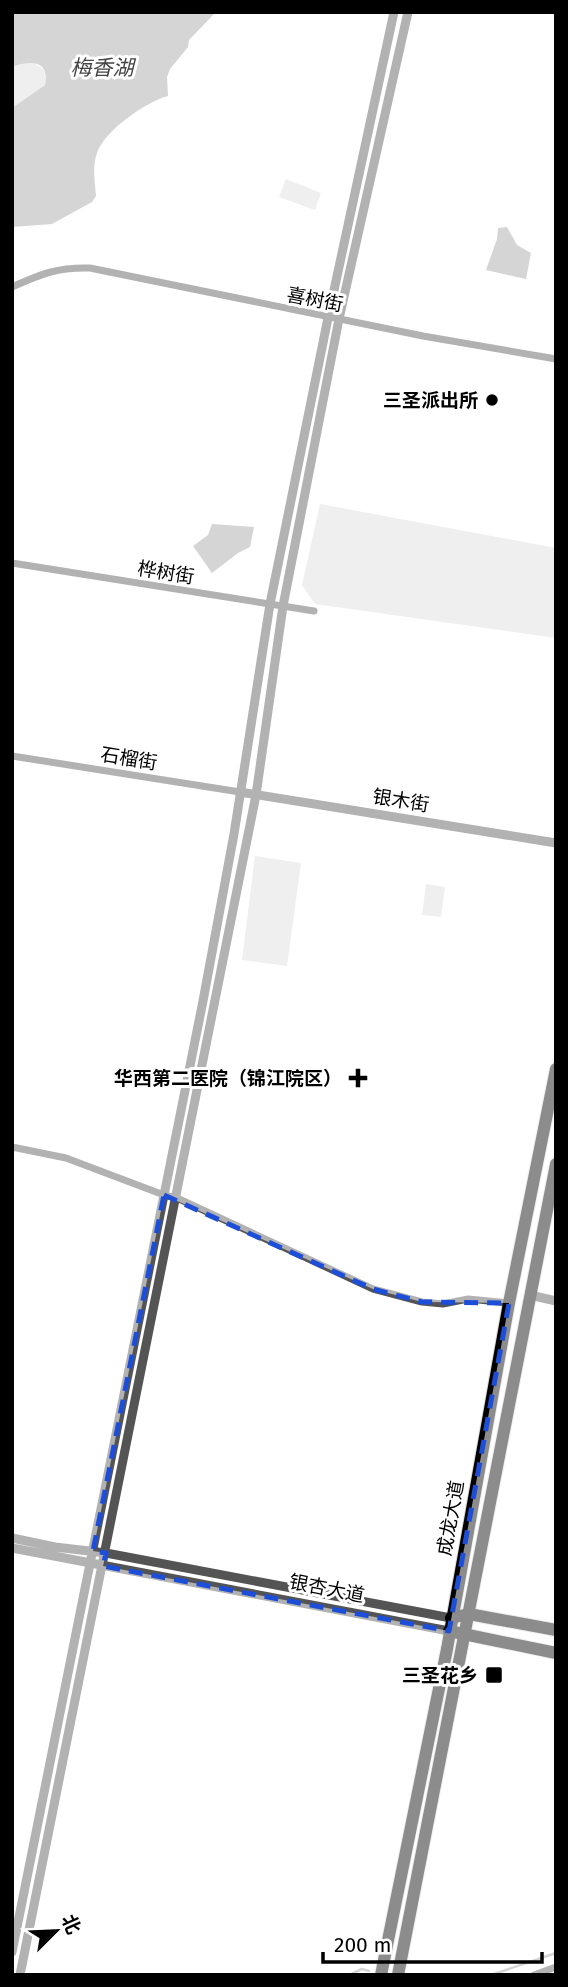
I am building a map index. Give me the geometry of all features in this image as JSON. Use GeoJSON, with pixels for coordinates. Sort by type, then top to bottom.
{"type":"FeatureCollection","features":[{"type":"Feature","properties":{"kind":"main road","name":"成龙大道"},"geometry":{"type":"LineString","coordinates":[[381,1975],[556,1069]]}},
{"type":"Feature","properties":{"kind":"main road","name":"成龙大道"},"geometry":{"type":"LineString","coordinates":[[398,1975],[556,1164]]}},
{"type":"Feature","properties":{"kind":"main road","name":"银杏大道"},"geometry":{"type":"LineString","coordinates":[[556,1630],[468,1614],[450,1625],[465,1635],[556,1653]]}},
{"type":"Feature","properties":{"kind":"street"},"geometry":{"type":"LineString","coordinates":[[12,1952],[208,975],[270,604],[394,12]]}},
{"type":"Feature","properties":{"kind":"street"},"geometry":{"type":"LineString","coordinates":[[20,1975],[256,795],[283,606],[339,319],[408,12]]}},
{"type":"Feature","properties":{"kind":"street","name":"喜树街"},"geometry":{"type":"LineString","coordinates":[[12,287],[53,270],[68,267],[117,274],[328,318],[556,359]]}},
{"type":"Feature","properties":{"kind":"street","name":"桦树街"},"geometry":{"type":"LineString","coordinates":[[12,563],[314,611]]}},
{"type":"Feature","properties":{"kind":"street","name":"石榴街"},"geometry":{"type":"LineString","coordinates":[[12,755],[240,792]]}},
{"type":"Feature","properties":{"kind":"street","name":"银木街"},"geometry":{"type":"LineString","coordinates":[[240,792],[556,843]]}},
{"type":"Feature","properties":{"kind":"street"},"geometry":{"type":"LineString","coordinates":[[12,1147],[66,1158],[177,1198],[373,1289],[422,1302],[443,1304],[468,1299],[509,1303]]}},
{"type":"Feature","properties":{"kind":"street"},"geometry":{"type":"LineString","coordinates":[[530,1295],[556,1301]]}},
{"type":"Feature","properties":{"kind":"street","name":"银杏大道"},"geometry":{"type":"LineString","coordinates":[[12,1538],[106,1553],[450,1625]]}},
{"type":"Feature","properties":{"kind":"street","name":"银杏大道"},"geometry":{"type":"LineString","coordinates":[[12,1548],[450,1625]]}},
{"type":"Feature","properties":{"kind":"street"},"geometry":{"type":"LineString","coordinates":[[540,1974],[556,1967]]}},
{"type":"Feature","properties":{"kind":"highlighted area"},"geometry":{"type":"Polygon","coordinates":[[[164,1195],[373,1289],[422,1302],[509,1303],[449,1631],[103,1566],[106,1553],[93,1551],[164,1195]]]}},
{"type":"Feature","properties":{"kind":"shaded area"},"geometry":{"type":"Polygon","coordinates":[[[27,61],[42,69],[45,85],[12,108],[12,67],[27,61]]]}},
{"type":"Feature","properties":{"kind":"shaded area"},"geometry":{"type":"Polygon","coordinates":[[[286,179],[321,193],[315,210],[279,197],[286,179]]]}},
{"type":"Feature","properties":{"kind":"shaded area"},"geometry":{"type":"Polygon","coordinates":[[[320,504],[556,548],[556,638],[315,604],[302,585],[320,504]]]}},
{"type":"Feature","properties":{"kind":"shaded area"},"geometry":{"type":"Polygon","coordinates":[[[255,856],[301,863],[287,966],[242,960],[255,856]]]}},
{"type":"Feature","properties":{"kind":"shaded area"},"geometry":{"type":"Polygon","coordinates":[[[426,884],[445,887],[441,917],[422,915],[426,884]]]}},
{"type":"Feature","properties":{"kind":"water","name":"梅香湖"},"geometry":{"type":"Polygon","coordinates":[[[12,12],[216,12],[189,40],[188,47],[170,69],[167,77],[168,96],[127,118],[101,144],[95,163],[96,196],[92,202],[52,224],[12,227],[12,108],[45,85],[46,77],[42,66],[37,64],[25,63],[12,67],[12,12]]]}},
{"type":"Feature","properties":{"kind":"water"},"geometry":{"type":"Polygon","coordinates":[[[507,227],[517,245],[531,253],[526,279],[486,270],[498,228],[507,227]]]}},
{"type":"Feature","properties":{"kind":"water"},"geometry":{"type":"Polygon","coordinates":[[[212,524],[254,527],[250,547],[212,573],[193,546],[208,535],[212,524]]]}},
{"type":"Feature","properties":{"kind":"waterway"},"geometry":{"type":"LineString","coordinates":[[491,1975],[556,1953]]}},
{"type":"Feature","properties":{"kind":"waterway"},"geometry":{"type":"LineString","coordinates":[[349,1975],[362,1969],[369,1971]]}},
{"type":"Feature","properties":{"kind":"place","name":"三圣派出所"},"geometry":{"type":"Point","coordinates":[492,400]}},
{"type":"Feature","properties":{"kind":"place","name":"华西第二医院（锦江院区）"},"geometry":{"type":"Point","coordinates":[358,1078]}},
{"type":"Feature","properties":{"kind":"place","name":"三圣花乡"},"geometry":{"type":"Point","coordinates":[494,1675]}}]}
